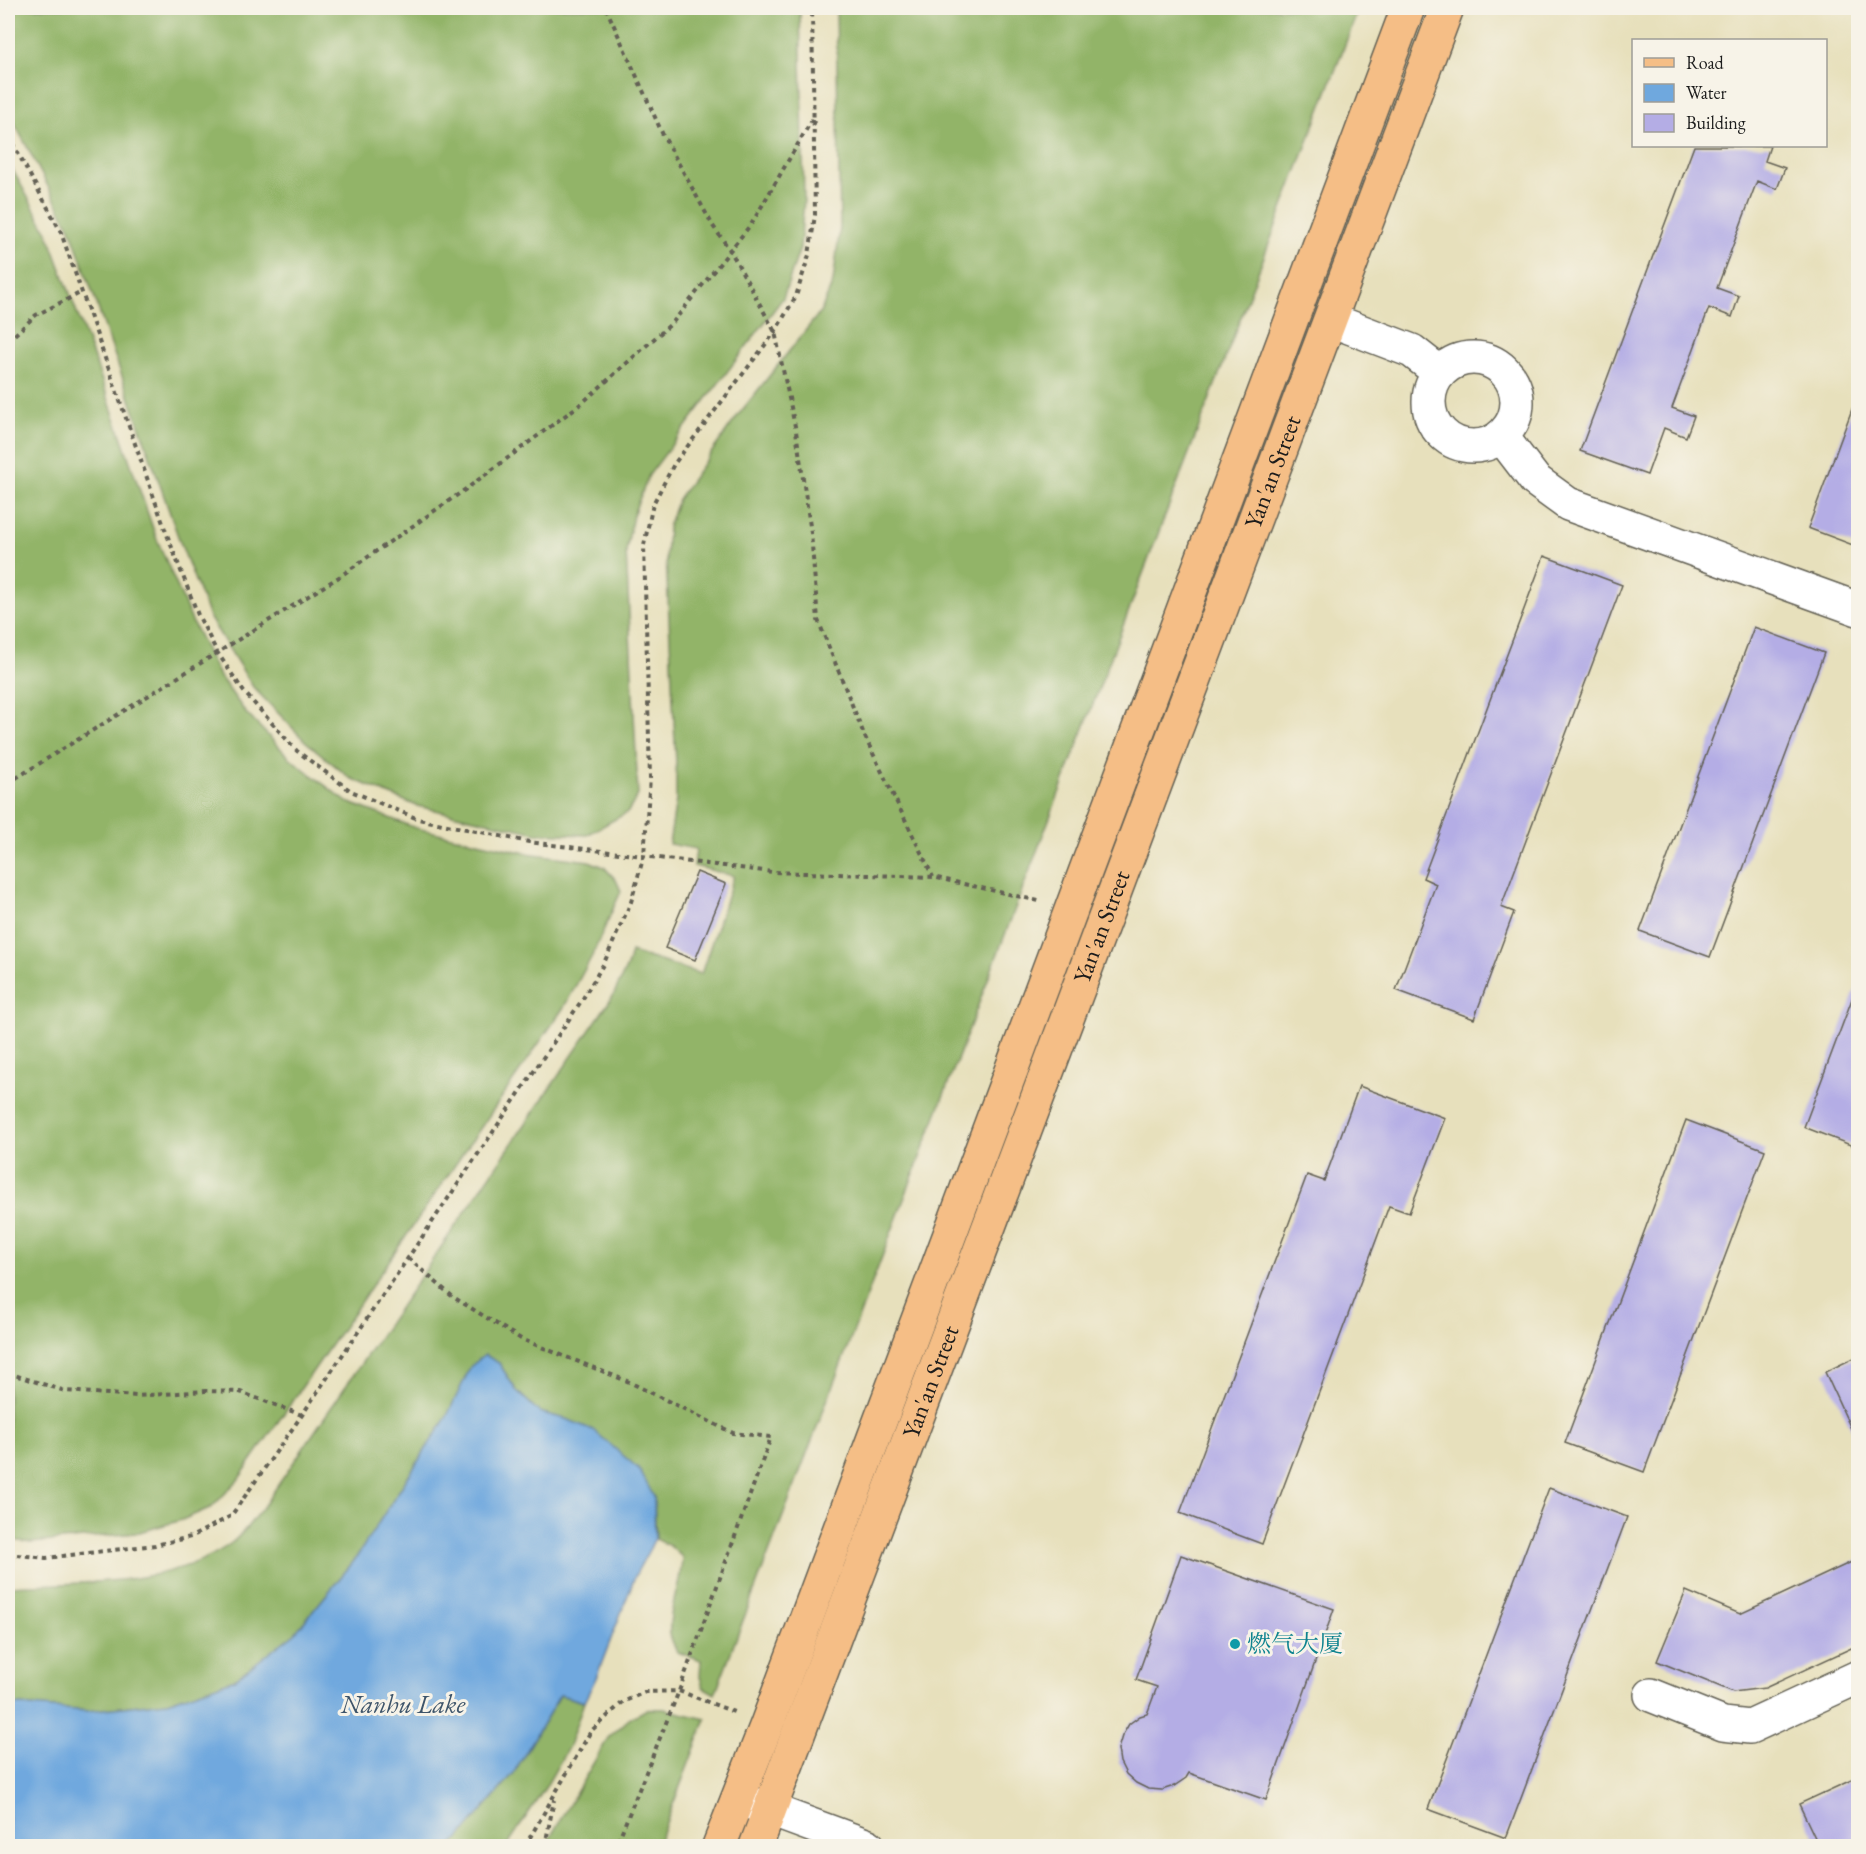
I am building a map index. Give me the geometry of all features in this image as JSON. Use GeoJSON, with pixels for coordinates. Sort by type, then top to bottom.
{"type":"FeatureCollection","features":[{"type":"Feature","properties":{"kind":"main road","name":"Yan'an Street"},"geometry":{"type":"LineString","coordinates":[[718,1846],[767,1724],[1408,8]]}},
{"type":"Feature","properties":{"kind":"main road","name":"Yan'an Street"},"geometry":{"type":"LineString","coordinates":[[756,1846],[1448,8]]}},
{"type":"Feature","properties":{"kind":"street"},"geometry":{"type":"LineString","coordinates":[[1331,320],[1412,351],[1440,373]]}},
{"type":"Feature","properties":{"kind":"street"},"geometry":{"type":"LineString","coordinates":[[1468,358],[1483,359],[1497,364],[1508,375],[1515,387],[1518,400],[1513,420],[1502,437],[1487,445],[1471,447],[1454,443],[1441,433],[1432,420],[1428,404],[1431,387],[1440,373],[1453,362],[1468,358]]}},
{"type":"Feature","properties":{"kind":"street"},"geometry":{"type":"LineString","coordinates":[[1502,437],[1535,480],[1568,504],[1858,609]]}},
{"type":"Feature","properties":{"kind":"street"},"geometry":{"type":"LineString","coordinates":[[1651,1695],[1723,1724],[1750,1727],[1858,1677]]}},
{"type":"Feature","properties":{"kind":"street"},"geometry":{"type":"LineString","coordinates":[[738,1798],[868,1846]]}},
{"type":"Feature","properties":{"kind":"path"},"geometry":{"type":"LineString","coordinates":[[606,8],[663,135],[775,332],[796,431],[810,522],[818,620],[865,737],[933,877]]}},
{"type":"Feature","properties":{"kind":"path"},"geometry":{"type":"LineString","coordinates":[[8,1554],[46,1558],[155,1545],[191,1537],[231,1516],[408,1258],[582,1000],[604,963],[631,902],[644,855],[650,778],[644,545],[653,504],[674,464],[775,332],[796,296],[809,255],[815,215],[812,8]]}},
{"type":"Feature","properties":{"kind":"path"},"geometry":{"type":"LineString","coordinates":[[8,783],[339,577],[447,503],[582,403],[673,322],[752,223],[814,117]]}},
{"type":"Feature","properties":{"kind":"path"},"geometry":{"type":"LineString","coordinates":[[8,135],[60,230],[166,532],[198,615],[217,652],[244,692],[297,751],[351,791],[418,819],[529,842],[772,872],[933,877],[1072,908]]}},
{"type":"Feature","properties":{"kind":"path"},"geometry":{"type":"LineString","coordinates":[[8,341],[36,315],[82,292]]}},
{"type":"Feature","properties":{"kind":"path"},"geometry":{"type":"LineString","coordinates":[[408,1258],[453,1297],[521,1339],[627,1381],[733,1433],[771,1437],[679,1691],[616,1846]]}},
{"type":"Feature","properties":{"kind":"path"},"geometry":{"type":"LineString","coordinates":[[8,1373],[65,1391],[136,1396],[205,1391],[240,1392],[302,1415]]}},
{"type":"Feature","properties":{"kind":"path"},"geometry":{"type":"LineString","coordinates":[[525,1846],[591,1731],[623,1702],[645,1692],[679,1691],[767,1724]]}},
{"type":"Feature","properties":{"kind":"path"},"geometry":{"type":"LineString","coordinates":[[545,1846],[555,1794]]}},
{"type":"Feature","properties":{"kind":"green space"},"geometry":{"type":"Polygon","coordinates":[[[8,8],[800,8],[804,200],[800,248],[783,298],[649,475],[633,515],[626,551],[638,795],[628,812],[587,835],[536,833],[417,806],[350,778],[305,741],[253,687],[209,617],[180,542],[70,228],[8,111],[8,8]]]}},
{"type":"Feature","properties":{"kind":"green space"},"geometry":{"type":"Polygon","coordinates":[[[836,8],[1359,8],[715,1694],[703,1687],[700,1677],[701,1660],[677,1652],[671,1638],[671,1615],[682,1557],[670,1546],[656,1539],[654,1497],[569,1420],[539,1412],[516,1390],[499,1363],[471,1366],[446,1418],[354,1561],[295,1633],[235,1679],[167,1702],[87,1711],[8,1704],[8,1586],[123,1580],[152,1575],[206,1558],[234,1541],[261,1510],[613,996],[631,952],[701,974],[734,876],[694,866],[696,849],[669,844],[676,800],[676,764],[666,557],[668,527],[678,499],[739,414],[821,311],[833,282],[840,227],[836,8]]]}},
{"type":"Feature","properties":{"kind":"green space"},"geometry":{"type":"Polygon","coordinates":[[[8,161],[48,234],[156,537],[192,621],[218,674],[246,713],[291,759],[347,802],[416,828],[526,853],[589,861],[604,867],[616,880],[621,891],[592,956],[564,1007],[238,1480],[212,1507],[182,1520],[136,1533],[31,1543],[8,1539],[8,161]]]}},
{"type":"Feature","properties":{"kind":"green space"},"geometry":{"type":"Polygon","coordinates":[[[560,1695],[584,1702],[569,1746],[507,1846],[449,1846],[459,1838],[513,1774],[560,1695]]]}},
{"type":"Feature","properties":{"kind":"green space"},"geometry":{"type":"Polygon","coordinates":[[[647,1709],[664,1709],[706,1719],[657,1846],[545,1846],[608,1738],[629,1719],[647,1709]]]}},
{"type":"Feature","properties":{"kind":"water","name":"Nanhu Lake"},"geometry":{"type":"Polygon","coordinates":[[[485,1355],[499,1363],[516,1390],[539,1412],[569,1420],[593,1430],[639,1469],[654,1497],[655,1539],[636,1574],[596,1678],[584,1702],[560,1695],[513,1774],[459,1838],[449,1846],[8,1846],[8,1704],[87,1711],[167,1702],[235,1679],[295,1633],[354,1561],[446,1418],[471,1366],[485,1355]]]}},
{"type":"Feature","properties":{"kind":"building"},"geometry":{"type":"Polygon","coordinates":[[[1694,147],[1770,147],[1765,161],[1785,168],[1777,189],[1757,181],[1717,288],[1739,296],[1732,317],[1709,308],[1672,408],[1694,416],[1686,437],[1664,428],[1647,475],[1580,451],[1694,147]]]}},
{"type":"Feature","properties":{"kind":"building"},"geometry":{"type":"Polygon","coordinates":[[[1858,393],[1858,547],[1808,528],[1858,393]]]}},
{"type":"Feature","properties":{"kind":"building"},"geometry":{"type":"Polygon","coordinates":[[[1544,556],[1622,585],[1501,907],[1514,912],[1474,1019],[1396,990],[1436,884],[1423,878],[1544,556]]]}},
{"type":"Feature","properties":{"kind":"building"},"geometry":{"type":"Polygon","coordinates":[[[1754,627],[1824,653],[1710,957],[1640,931],[1754,627]]]}},
{"type":"Feature","properties":{"kind":"building"},"geometry":{"type":"Polygon","coordinates":[[[697,872],[726,884],[695,960],[665,948],[697,872]]]}},
{"type":"Feature","properties":{"kind":"building"},"geometry":{"type":"Polygon","coordinates":[[[1858,983],[1858,1148],[1804,1127],[1858,983]]]}},
{"type":"Feature","properties":{"kind":"building"},"geometry":{"type":"Polygon","coordinates":[[[1359,1086],[1445,1118],[1409,1213],[1389,1206],[1262,1544],[1180,1513],[1307,1175],[1324,1181],[1359,1086]]]}},
{"type":"Feature","properties":{"kind":"building"},"geometry":{"type":"Polygon","coordinates":[[[1686,1120],[1765,1150],[1644,1472],[1565,1443],[1686,1120]]]}},
{"type":"Feature","properties":{"kind":"building"},"geometry":{"type":"Polygon","coordinates":[[[1858,1356],[1858,1432],[1854,1435],[1825,1372],[1858,1356]]]}},
{"type":"Feature","properties":{"kind":"building"},"geometry":{"type":"Polygon","coordinates":[[[1549,1488],[1627,1517],[1506,1838],[1428,1809],[1549,1488]]]}},
{"type":"Feature","properties":{"kind":"building","name":"燃气大厦"},"geometry":{"type":"Polygon","coordinates":[[[1181,1555],[1334,1609],[1266,1800],[1189,1773],[1186,1778],[1174,1786],[1162,1790],[1148,1789],[1136,1783],[1126,1774],[1120,1762],[1118,1749],[1122,1736],[1129,1724],[1147,1714],[1157,1687],[1136,1680],[1181,1555]]]}},
{"type":"Feature","properties":{"kind":"building"},"geometry":{"type":"Polygon","coordinates":[[[1858,1559],[1858,1645],[1765,1688],[1733,1692],[1657,1661],[1686,1591],[1740,1614],[1858,1559]]]}},
{"type":"Feature","properties":{"kind":"building"},"geometry":{"type":"Polygon","coordinates":[[[1858,1777],[1858,1846],[1819,1846],[1799,1804],[1858,1777]]]}},
{"type":"Feature","properties":{"kind":"place","name":"燃气大厦"},"geometry":{"type":"Point","coordinates":[1235,1644]}}]}
